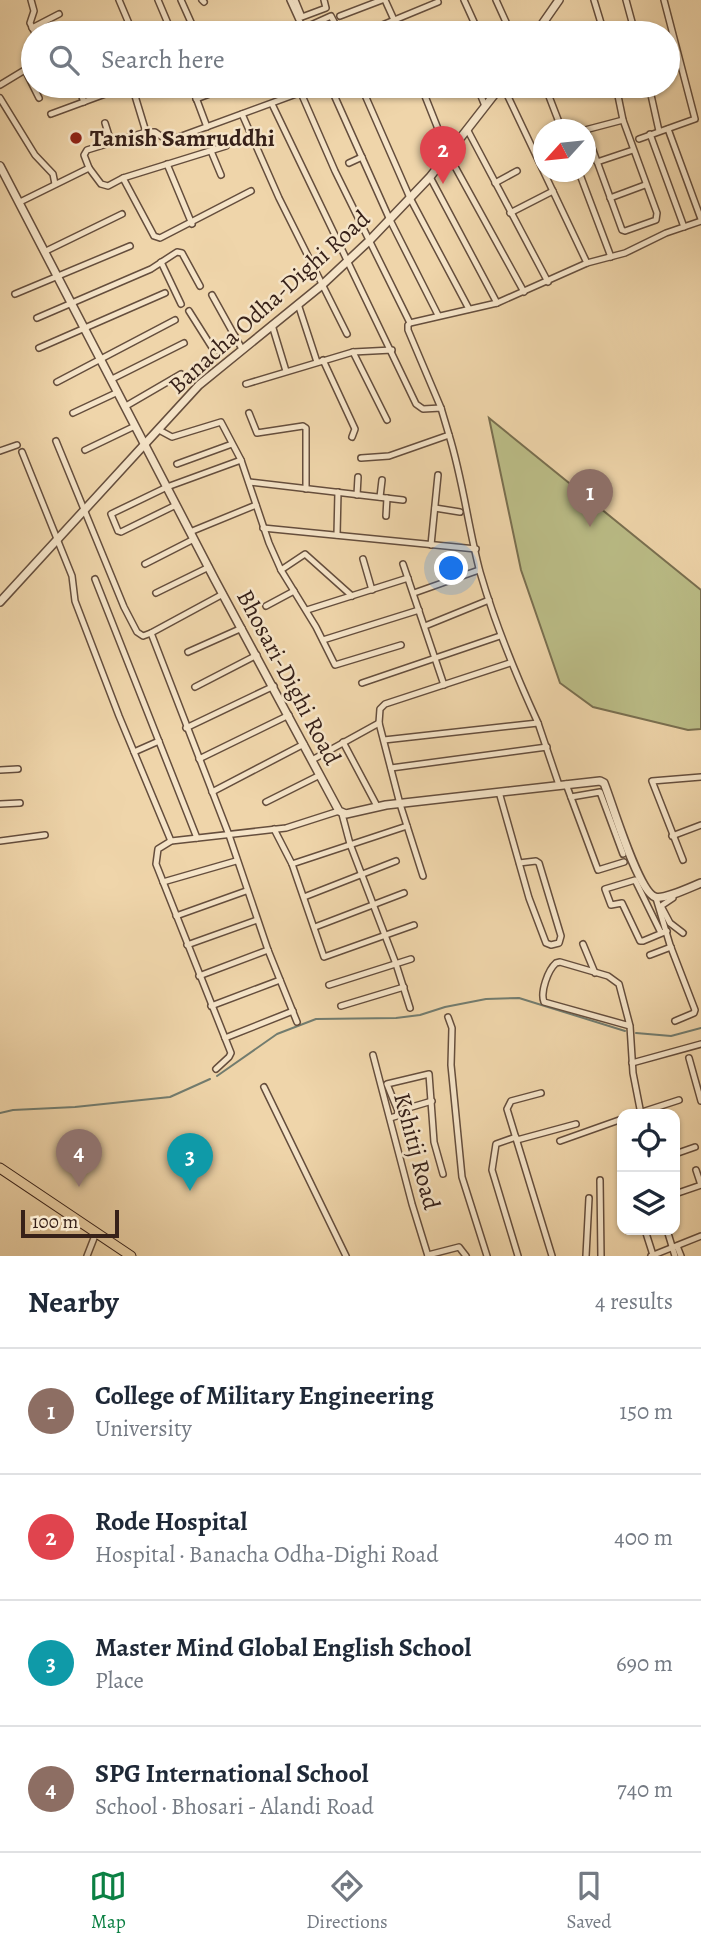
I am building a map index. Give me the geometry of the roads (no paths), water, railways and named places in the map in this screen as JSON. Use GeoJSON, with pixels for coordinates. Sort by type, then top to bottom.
{"type":"FeatureCollection","features":[{"type":"Feature","properties":{"kind":"main road"},"geometry":{"type":"LineString","coordinates":[[0,1168],[96,1233],[115,1252],[131,1256]]}},
{"type":"Feature","properties":{"kind":"street"},"geometry":{"type":"LineString","coordinates":[[31,0],[34,10],[31,21]]}},
{"type":"Feature","properties":{"kind":"street"},"geometry":{"type":"LineString","coordinates":[[119,0],[128,21]]}},
{"type":"Feature","properties":{"kind":"street"},"geometry":{"type":"LineString","coordinates":[[158,0],[167,21]]}},
{"type":"Feature","properties":{"kind":"street"},"geometry":{"type":"LineString","coordinates":[[181,0],[190,21]]}},
{"type":"Feature","properties":{"kind":"street"},"geometry":{"type":"LineString","coordinates":[[290,0],[300,21]]}},
{"type":"Feature","properties":{"kind":"street"},"geometry":{"type":"LineString","coordinates":[[295,0],[302,17],[326,8],[324,0]]}},
{"type":"Feature","properties":{"kind":"street"},"geometry":{"type":"LineString","coordinates":[[340,16],[383,0],[395,20],[438,2]]}},
{"type":"Feature","properties":{"kind":"street"},"geometry":{"type":"LineString","coordinates":[[464,0],[474,21]]}},
{"type":"Feature","properties":{"kind":"street"},"geometry":{"type":"LineString","coordinates":[[496,0],[506,21]]}},
{"type":"Feature","properties":{"kind":"street"},"geometry":{"type":"LineString","coordinates":[[544,21],[559,0]]}},
{"type":"Feature","properties":{"kind":"street"},"geometry":{"type":"LineString","coordinates":[[594,0],[600,21]]}},
{"type":"Feature","properties":{"kind":"street"},"geometry":{"type":"LineString","coordinates":[[626,0],[632,21]]}},
{"type":"Feature","properties":{"kind":"street"},"geometry":{"type":"LineString","coordinates":[[664,0],[669,21]]}},
{"type":"Feature","properties":{"kind":"street"},"geometry":{"type":"LineString","coordinates":[[49,21],[59,14]]}},
{"type":"Feature","properties":{"kind":"street"},"geometry":{"type":"LineString","coordinates":[[318,21],[331,16],[334,21]]}},
{"type":"Feature","properties":{"kind":"street"},"geometry":{"type":"LineString","coordinates":[[639,139],[695,119],[680,61]]}},
{"type":"Feature","properties":{"kind":"street"},"geometry":{"type":"LineString","coordinates":[[0,85],[21,72]]}},
{"type":"Feature","properties":{"kind":"street"},"geometry":{"type":"LineString","coordinates":[[0,98],[35,155],[53,174],[55,184]]}},
{"type":"Feature","properties":{"kind":"street"},"geometry":{"type":"LineString","coordinates":[[82,98],[84,102]]}},
{"type":"Feature","properties":{"kind":"street"},"geometry":{"type":"LineString","coordinates":[[51,114],[96,98]]}},
{"type":"Feature","properties":{"kind":"street"},"geometry":{"type":"LineString","coordinates":[[134,98],[146,132]]}},
{"type":"Feature","properties":{"kind":"street"},"geometry":{"type":"LineString","coordinates":[[226,146],[105,186],[89,168],[85,152],[146,132],[155,132],[168,141],[288,98]]}},
{"type":"Feature","properties":{"kind":"street"},"geometry":{"type":"LineString","coordinates":[[303,98],[335,171],[410,323],[408,330],[441,408],[458,464],[480,570],[510,663],[538,723],[562,785],[571,797],[598,870],[624,862]]}},
{"type":"Feature","properties":{"kind":"street"},"geometry":{"type":"LineString","coordinates":[[335,98],[390,220],[438,315]]}},
{"type":"Feature","properties":{"kind":"street"},"geometry":{"type":"LineString","coordinates":[[366,98],[410,198],[469,309]]}},
{"type":"Feature","properties":{"kind":"street"},"geometry":{"type":"LineString","coordinates":[[426,98],[448,154],[524,292]]}},
{"type":"Feature","properties":{"kind":"street"},"geometry":{"type":"LineString","coordinates":[[482,98],[485,106]]}},
{"type":"Feature","properties":{"kind":"street","name":"Banacha Odha-Dighi Road"},"geometry":{"type":"LineString","coordinates":[[0,602],[199,385],[322,285],[390,220],[430,177],[492,98]]}},
{"type":"Feature","properties":{"kind":"street"},"geometry":{"type":"LineString","coordinates":[[508,98],[587,263]]}},
{"type":"Feature","properties":{"kind":"street"},"geometry":{"type":"LineString","coordinates":[[550,98],[558,119]]}},
{"type":"Feature","properties":{"kind":"street"},"geometry":{"type":"LineString","coordinates":[[618,98],[623,120],[634,150],[645,184],[657,213],[656,220],[652,223],[623,231],[597,162],[634,150]]}},
{"type":"Feature","properties":{"kind":"street"},"geometry":{"type":"LineString","coordinates":[[652,98],[659,131]]}},
{"type":"Feature","properties":{"kind":"street"},"geometry":{"type":"LineString","coordinates":[[196,99],[207,127]]}},
{"type":"Feature","properties":{"kind":"street"},"geometry":{"type":"LineString","coordinates":[[272,104],[419,408],[441,408]]}},
{"type":"Feature","properties":{"kind":"street"},"geometry":{"type":"LineString","coordinates":[[242,114],[347,334]]}},
{"type":"Feature","properties":{"kind":"street"},"geometry":{"type":"LineString","coordinates":[[596,127],[623,120]]}},
{"type":"Feature","properties":{"kind":"street"},"geometry":{"type":"LineString","coordinates":[[105,123],[111,142]]}},
{"type":"Feature","properties":{"kind":"street"},"geometry":{"type":"LineString","coordinates":[[467,129],[548,282]]}},
{"type":"Feature","properties":{"kind":"street"},"geometry":{"type":"LineString","coordinates":[[410,323],[498,303],[587,263],[625,253],[701,220],[668,129]]}},
{"type":"Feature","properties":{"kind":"street"},"geometry":{"type":"LineString","coordinates":[[650,134],[684,227]]}},
{"type":"Feature","properties":{"kind":"street"},"geometry":{"type":"LineString","coordinates":[[211,151],[221,175]]}},
{"type":"Feature","properties":{"kind":"street"},"geometry":{"type":"LineString","coordinates":[[349,163],[362,157]]}},
{"type":"Feature","properties":{"kind":"street"},"geometry":{"type":"LineString","coordinates":[[167,164],[192,224]]}},
{"type":"Feature","properties":{"kind":"street","name":"Bhosari-Dighi Road"},"geometry":{"type":"LineString","coordinates":[[0,166],[86,327],[176,505],[340,812]]}},
{"type":"Feature","properties":{"kind":"street"},"geometry":{"type":"LineString","coordinates":[[20,202],[89,168]]}},
{"type":"Feature","properties":{"kind":"street"},"geometry":{"type":"LineString","coordinates":[[495,183],[517,171]]}},
{"type":"Feature","properties":{"kind":"street"},"geometry":{"type":"LineString","coordinates":[[430,177],[498,303]]}},
{"type":"Feature","properties":{"kind":"street"},"geometry":{"type":"LineString","coordinates":[[123,178],[157,238],[192,224],[251,191]]}},
{"type":"Feature","properties":{"kind":"street"},"geometry":{"type":"LineString","coordinates":[[583,182],[611,257]]}},
{"type":"Feature","properties":{"kind":"street"},"geometry":{"type":"LineString","coordinates":[[610,198],[645,184]]}},
{"type":"Feature","properties":{"kind":"street"},"geometry":{"type":"LineString","coordinates":[[510,213],[552,191]]}},
{"type":"Feature","properties":{"kind":"street"},"geometry":{"type":"LineString","coordinates":[[46,251],[122,214]]}},
{"type":"Feature","properties":{"kind":"street"},"geometry":{"type":"LineString","coordinates":[[15,295],[130,246]]}},
{"type":"Feature","properties":{"kind":"street"},"geometry":{"type":"LineString","coordinates":[[37,318],[150,269],[177,252],[182,253],[200,286]]}},
{"type":"Feature","properties":{"kind":"street"},"geometry":{"type":"LineString","coordinates":[[161,262],[181,304]]}},
{"type":"Feature","properties":{"kind":"street"},"geometry":{"type":"LineString","coordinates":[[39,348],[165,292]]}},
{"type":"Feature","properties":{"kind":"street"},"geometry":{"type":"LineString","coordinates":[[212,295],[242,349]]}},
{"type":"Feature","properties":{"kind":"street"},"geometry":{"type":"LineString","coordinates":[[298,304],[320,361],[355,429],[352,437]]}},
{"type":"Feature","properties":{"kind":"street"},"geometry":{"type":"LineString","coordinates":[[189,311],[213,349],[218,350],[235,336]]}},
{"type":"Feature","properties":{"kind":"street"},"geometry":{"type":"LineString","coordinates":[[57,382],[175,320]]}},
{"type":"Feature","properties":{"kind":"street"},"geometry":{"type":"LineString","coordinates":[[272,325],[286,371]]}},
{"type":"Feature","properties":{"kind":"street"},"geometry":{"type":"LineString","coordinates":[[112,379],[184,343]]}},
{"type":"Feature","properties":{"kind":"street"},"geometry":{"type":"LineString","coordinates":[[246,384],[353,352],[392,350]]}},
{"type":"Feature","properties":{"kind":"street"},"geometry":{"type":"LineString","coordinates":[[353,352],[387,420]]}},
{"type":"Feature","properties":{"kind":"street"},"geometry":{"type":"LineString","coordinates":[[126,406],[181,374]]}},
{"type":"Feature","properties":{"kind":"street"},"geometry":{"type":"LineString","coordinates":[[73,413],[118,392]]}},
{"type":"Feature","properties":{"kind":"street"},"geometry":{"type":"LineString","coordinates":[[249,413],[257,433],[303,426],[306,428],[306,489]]}},
{"type":"Feature","properties":{"kind":"street"},"geometry":{"type":"LineString","coordinates":[[159,430],[172,437],[222,422],[241,460],[263,528],[281,570],[307,610],[335,665],[401,645]]}},
{"type":"Feature","properties":{"kind":"street"},"geometry":{"type":"LineString","coordinates":[[85,450],[135,426]]}},
{"type":"Feature","properties":{"kind":"street"},"geometry":{"type":"LineString","coordinates":[[361,458],[389,456],[449,435]]}},
{"type":"Feature","properties":{"kind":"street"},"geometry":{"type":"LineString","coordinates":[[56,441],[137,632],[143,636],[151,633],[223,594]]}},
{"type":"Feature","properties":{"kind":"street"},"geometry":{"type":"LineString","coordinates":[[177,464],[232,444]]}},
{"type":"Feature","properties":{"kind":"street"},"geometry":{"type":"LineString","coordinates":[[0,451],[18,445]]}},
{"type":"Feature","properties":{"kind":"street"},"geometry":{"type":"LineString","coordinates":[[22,452],[72,576],[75,601],[171,841]]}},
{"type":"Feature","properties":{"kind":"street"},"geometry":{"type":"LineString","coordinates":[[176,505],[121,532],[118,531],[112,513],[167,487],[241,460]]}},
{"type":"Feature","properties":{"kind":"street"},"geometry":{"type":"LineString","coordinates":[[431,545],[438,475]]}},
{"type":"Feature","properties":{"kind":"street"},"geometry":{"type":"LineString","coordinates":[[357,495],[358,477]]}},
{"type":"Feature","properties":{"kind":"street"},"geometry":{"type":"LineString","coordinates":[[382,480],[386,516]]}},
{"type":"Feature","properties":{"kind":"street"},"geometry":{"type":"LineString","coordinates":[[249,482],[403,500]]}},
{"type":"Feature","properties":{"kind":"street"},"geometry":{"type":"LineString","coordinates":[[337,535],[338,492]]}},
{"type":"Feature","properties":{"kind":"street"},"geometry":{"type":"LineString","coordinates":[[145,564],[192,535],[256,505]]}},
{"type":"Feature","properties":{"kind":"street"},"geometry":{"type":"LineString","coordinates":[[435,509],[460,512]]}},
{"type":"Feature","properties":{"kind":"street"},"geometry":{"type":"LineString","coordinates":[[263,528],[476,548]]}},
{"type":"Feature","properties":{"kind":"street"},"geometry":{"type":"LineString","coordinates":[[281,570],[305,554],[352,596]]}},
{"type":"Feature","properties":{"kind":"street"},"geometry":{"type":"LineString","coordinates":[[363,559],[372,590]]}},
{"type":"Feature","properties":{"kind":"street"},"geometry":{"type":"LineString","coordinates":[[403,564],[444,685]]}},
{"type":"Feature","properties":{"kind":"street"},"geometry":{"type":"LineString","coordinates":[[156,593],[209,567]]}},
{"type":"Feature","properties":{"kind":"street"},"geometry":{"type":"LineString","coordinates":[[414,593],[480,570]]}},
{"type":"Feature","properties":{"kind":"street"},"geometry":{"type":"LineString","coordinates":[[95,579],[197,838]]}},
{"type":"Feature","properties":{"kind":"street"},"geometry":{"type":"LineString","coordinates":[[307,610],[408,579]]}},
{"type":"Feature","properties":{"kind":"street"},"geometry":{"type":"LineString","coordinates":[[266,606],[294,591]]}},
{"type":"Feature","properties":{"kind":"street"},"geometry":{"type":"LineString","coordinates":[[425,626],[489,600]]}},
{"type":"Feature","properties":{"kind":"street"},"geometry":{"type":"LineString","coordinates":[[323,640],[419,610]]}},
{"type":"Feature","properties":{"kind":"street"},"geometry":{"type":"LineString","coordinates":[[188,652],[242,628]]}},
{"type":"Feature","properties":{"kind":"street"},"geometry":{"type":"LineString","coordinates":[[151,633],[297,1022]]}},
{"type":"Feature","properties":{"kind":"street"},"geometry":{"type":"LineString","coordinates":[[362,683],[500,636]]}},
{"type":"Feature","properties":{"kind":"street"},"geometry":{"type":"LineString","coordinates":[[195,687],[257,655]]}},
{"type":"Feature","properties":{"kind":"street"},"geometry":{"type":"LineString","coordinates":[[424,876],[400,804],[379,723],[380,709],[385,704],[510,663]]}},
{"type":"Feature","properties":{"kind":"street"},"geometry":{"type":"LineString","coordinates":[[186,728],[274,686]]}},
{"type":"Feature","properties":{"kind":"street"},"geometry":{"type":"LineString","coordinates":[[199,759],[289,715]]}},
{"type":"Feature","properties":{"kind":"street"},"geometry":{"type":"LineString","coordinates":[[312,760],[379,723]]}},
{"type":"Feature","properties":{"kind":"street"},"geometry":{"type":"LineString","coordinates":[[384,740],[538,723]]}},
{"type":"Feature","properties":{"kind":"street"},"geometry":{"type":"LineString","coordinates":[[134,752],[159,741]]}},
{"type":"Feature","properties":{"kind":"street"},"geometry":{"type":"LineString","coordinates":[[343,743],[377,806]]}},
{"type":"Feature","properties":{"kind":"street"},"geometry":{"type":"LineString","coordinates":[[212,792],[304,744]]}},
{"type":"Feature","properties":{"kind":"street"},"geometry":{"type":"LineString","coordinates":[[391,768],[547,747]]}},
{"type":"Feature","properties":{"kind":"street"},"geometry":{"type":"LineString","coordinates":[[0,769],[18,768]]}},
{"type":"Feature","properties":{"kind":"street"},"geometry":{"type":"LineString","coordinates":[[266,802],[320,775]]}},
{"type":"Feature","properties":{"kind":"street"},"geometry":{"type":"LineString","coordinates":[[682,860],[652,781],[701,777]]}},
{"type":"Feature","properties":{"kind":"street"},"geometry":{"type":"LineString","coordinates":[[216,1069],[231,1055],[156,864],[156,856],[162,845],[171,841],[286,828],[340,812],[377,806],[600,781],[604,783],[638,874],[649,893],[656,898],[664,932]]}},
{"type":"Feature","properties":{"kind":"street"},"geometry":{"type":"LineString","coordinates":[[499,792],[529,898],[546,943],[559,943],[561,936],[539,863],[520,863]]}},
{"type":"Feature","properties":{"kind":"street"},"geometry":{"type":"LineString","coordinates":[[571,797],[600,792],[623,854]]}},
{"type":"Feature","properties":{"kind":"street"},"geometry":{"type":"LineString","coordinates":[[0,804],[20,803]]}},
{"type":"Feature","properties":{"kind":"street"},"geometry":{"type":"LineString","coordinates":[[340,812],[410,1009]]}},
{"type":"Feature","properties":{"kind":"street"},"geometry":{"type":"LineString","coordinates":[[672,836],[701,825]]}},
{"type":"Feature","properties":{"kind":"street"},"geometry":{"type":"LineString","coordinates":[[292,864],[407,826]]}},
{"type":"Feature","properties":{"kind":"street"},"geometry":{"type":"LineString","coordinates":[[274,829],[292,864],[316,927],[324,957],[414,925]]}},
{"type":"Feature","properties":{"kind":"street"},"geometry":{"type":"LineString","coordinates":[[0,841],[45,835]]}},
{"type":"Feature","properties":{"kind":"street"},"geometry":{"type":"LineString","coordinates":[[163,882],[236,861]]}},
{"type":"Feature","properties":{"kind":"street"},"geometry":{"type":"LineString","coordinates":[[304,897],[396,862]]}},
{"type":"Feature","properties":{"kind":"street"},"geometry":{"type":"LineString","coordinates":[[664,932],[640,941],[622,903],[611,905],[605,889],[635,880],[664,932],[695,1010],[694,1013],[675,1021]]}},
{"type":"Feature","properties":{"kind":"street"},"geometry":{"type":"LineString","coordinates":[[656,898],[701,883]]}},
{"type":"Feature","properties":{"kind":"street"},"geometry":{"type":"LineString","coordinates":[[176,916],[246,891]]}},
{"type":"Feature","properties":{"kind":"street"},"geometry":{"type":"LineString","coordinates":[[316,927],[404,893]]}},
{"type":"Feature","properties":{"kind":"street"},"geometry":{"type":"LineString","coordinates":[[673,894],[673,898],[661,906],[670,923],[683,933]]}},
{"type":"Feature","properties":{"kind":"street"},"geometry":{"type":"LineString","coordinates":[[187,945],[257,920]]}},
{"type":"Feature","properties":{"kind":"street"},"geometry":{"type":"LineString","coordinates":[[583,944],[595,973]]}},
{"type":"Feature","properties":{"kind":"street"},"geometry":{"type":"LineString","coordinates":[[650,955],[671,947]]}},
{"type":"Feature","properties":{"kind":"street"},"geometry":{"type":"LineString","coordinates":[[199,976],[268,950]]}},
{"type":"Feature","properties":{"kind":"street"},"geometry":{"type":"LineString","coordinates":[[329,985],[411,959]]}},
{"type":"Feature","properties":{"kind":"street"},"geometry":{"type":"LineString","coordinates":[[630,1026],[542,999],[551,967],[556,963],[608,976],[619,984],[630,1026],[639,1109]]}},
{"type":"Feature","properties":{"kind":"street"},"geometry":{"type":"LineString","coordinates":[[211,1006],[280,980]]}},
{"type":"Feature","properties":{"kind":"street"},"geometry":{"type":"LineString","coordinates":[[341,1006],[404,987]]}},
{"type":"Feature","properties":{"kind":"street"},"geometry":{"type":"LineString","coordinates":[[225,1038],[293,1011]]}},
{"type":"Feature","properties":{"kind":"street"},"geometry":{"type":"LineString","coordinates":[[448,1017],[452,1028],[451,1065],[462,1177],[487,1256]]}},
{"type":"Feature","properties":{"kind":"street"},"geometry":{"type":"LineString","coordinates":[[632,1063],[701,1044]]}},
{"type":"Feature","properties":{"kind":"street","name":"Kshitij Road"},"geometry":{"type":"LineString","coordinates":[[373,1055],[428,1256]]}},
{"type":"Feature","properties":{"kind":"street"},"geometry":{"type":"LineString","coordinates":[[689,1058],[701,1101]]}},
{"type":"Feature","properties":{"kind":"street"},"geometry":{"type":"LineString","coordinates":[[398,1111],[387,1086],[390,1082],[429,1074],[434,1142],[443,1174]]}},
{"type":"Feature","properties":{"kind":"street"},"geometry":{"type":"LineString","coordinates":[[694,1077],[701,1075]]}},
{"type":"Feature","properties":{"kind":"street"},"geometry":{"type":"LineString","coordinates":[[264,1087],[346,1256]]}},
{"type":"Feature","properties":{"kind":"street"},"geometry":{"type":"LineString","coordinates":[[541,1093],[509,1104],[507,1109],[552,1256]]}},
{"type":"Feature","properties":{"kind":"street"},"geometry":{"type":"LineString","coordinates":[[654,1109],[679,1100]]}},
{"type":"Feature","properties":{"kind":"street"},"geometry":{"type":"LineString","coordinates":[[390,1118],[397,1115],[398,1111],[432,1101]]}},
{"type":"Feature","properties":{"kind":"street"},"geometry":{"type":"LineString","coordinates":[[560,1142],[617,1121]]}},
{"type":"Feature","properties":{"kind":"street"},"geometry":{"type":"LineString","coordinates":[[518,1256],[492,1170],[496,1144],[576,1124]]}},
{"type":"Feature","properties":{"kind":"street"},"geometry":{"type":"LineString","coordinates":[[680,1152],[695,1147]]}},
{"type":"Feature","properties":{"kind":"street"},"geometry":{"type":"LineString","coordinates":[[680,1192],[701,1185],[696,1170]]}},
{"type":"Feature","properties":{"kind":"street"},"geometry":{"type":"LineString","coordinates":[[600,1180],[601,1256]]}},
{"type":"Feature","properties":{"kind":"street"},"geometry":{"type":"LineString","coordinates":[[586,1256],[589,1198]]}},
{"type":"Feature","properties":{"kind":"street"},"geometry":{"type":"LineString","coordinates":[[87,1256],[96,1233]]}},
{"type":"Feature","properties":{"kind":"street"},"geometry":{"type":"LineString","coordinates":[[646,1235],[652,1255],[701,1236]]}},
{"type":"Feature","properties":{"kind":"street"},"geometry":{"type":"LineString","coordinates":[[670,1235],[678,1256]]}},
{"type":"Feature","properties":{"kind":"street"},"geometry":{"type":"LineString","coordinates":[[428,1256],[459,1247],[466,1256]]}},
{"type":"Feature","properties":{"kind":"waterway"},"geometry":{"type":"LineString","coordinates":[[217,1076],[277,1034],[316,1019],[396,1018],[486,999],[519,998],[625,1031]]}},
{"type":"Feature","properties":{"kind":"waterway"},"geometry":{"type":"LineString","coordinates":[[636,1033],[671,1036],[701,1028]]}},
{"type":"Feature","properties":{"kind":"waterway"},"geometry":{"type":"LineString","coordinates":[[0,1113],[170,1097],[210,1079]]}},
{"type":"Feature","properties":{"kind":"place","name":"Tanish Samruddhi"},"geometry":{"type":"Point","coordinates":[76,138]}},
{"type":"Feature","properties":{"kind":"place","name":"Rode Hospital"},"geometry":{"type":"Point","coordinates":[443,184]}},
{"type":"Feature","properties":{"kind":"place","name":"College of Military Engineering"},"geometry":{"type":"Point","coordinates":[590,527]}},
{"type":"Feature","properties":{"kind":"place","name":"SPG International School"},"geometry":{"type":"Point","coordinates":[79,1187]}},
{"type":"Feature","properties":{"kind":"place","name":"Master Mind Global English School"},"geometry":{"type":"Point","coordinates":[190,1191]}}]}
